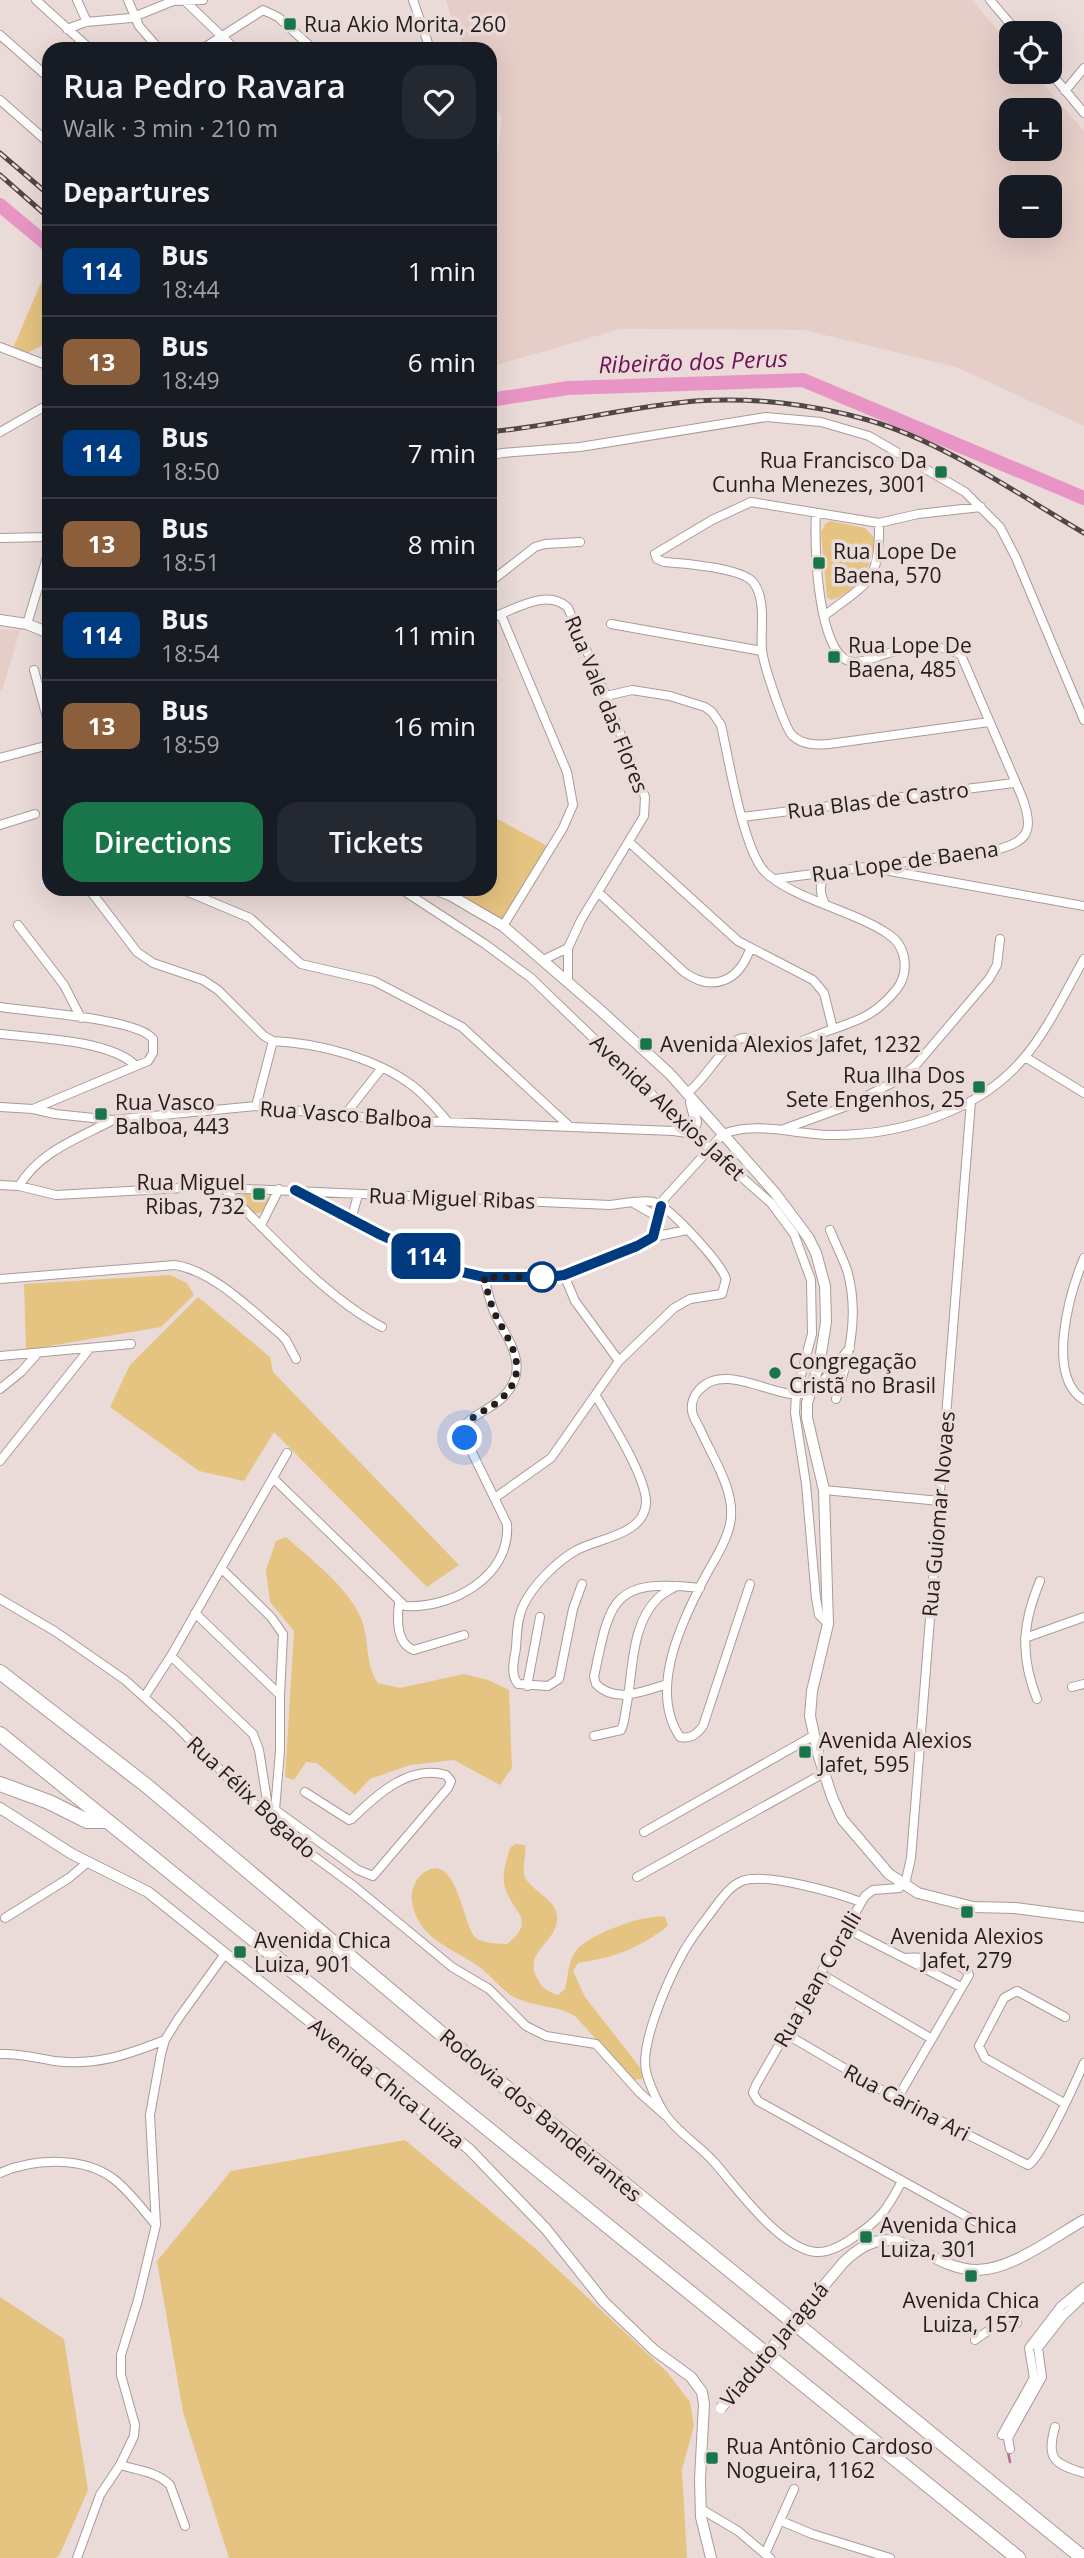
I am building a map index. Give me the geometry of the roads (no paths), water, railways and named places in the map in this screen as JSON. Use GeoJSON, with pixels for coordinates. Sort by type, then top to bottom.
{"type":"FeatureCollection","features":[{"type":"Feature","properties":{"kind":"highway","name":"Rodovia dos Bandeirantes"},"geometry":{"type":"LineString","coordinates":[[0,1671],[147,1786],[488,2073],[1083,2558]]}},
{"type":"Feature","properties":{"kind":"highway","name":"Rodovia dos Bandeirantes"},"geometry":{"type":"LineString","coordinates":[[0,1734],[1018,2558]]}},
{"type":"Feature","properties":{"kind":"highway"},"geometry":{"type":"LineString","coordinates":[[0,1784],[49,1802],[87,1821],[107,1821]]}},
{"type":"Feature","properties":{"kind":"main road"},"geometry":{"type":"LineString","coordinates":[[0,621],[27,624],[42,630]]}},
{"type":"Feature","properties":{"kind":"main road","name":"Avenida Alexios Jafet"},"geometry":{"type":"LineString","coordinates":[[452,896],[503,926],[688,1092],[793,1216],[808,1237],[822,1270],[826,1322],[820,1360],[809,1392],[807,1418],[824,1490],[828,1625],[812,1691],[810,1716],[824,1773],[842,1819],[889,1874],[918,1893],[958,1904],[1084,1917]]}},
{"type":"Feature","properties":{"kind":"main road"},"geometry":{"type":"LineString","coordinates":[[688,1092],[696,1122],[693,1134]]}},
{"type":"Feature","properties":{"kind":"main road","name":"Avenida Chica Luiza"},"geometry":{"type":"LineString","coordinates":[[0,1808],[52,1842],[148,1892],[486,2164],[573,2260],[604,2302],[654,2350],[682,2369],[696,2383],[702,2392],[704,2404],[701,2509],[703,2530],[711,2558]]}},
{"type":"Feature","properties":{"kind":"main road"},"geometry":{"type":"LineString","coordinates":[[850,2247],[888,2240],[906,2244],[967,2269],[994,2268],[1084,2220]]}},
{"type":"Feature","properties":{"kind":"main road","name":"Viaduto Jaraguá"},"geometry":{"type":"LineString","coordinates":[[704,2425],[843,2263],[850,2247]]}},
{"type":"Feature","properties":{"kind":"street"},"geometry":{"type":"LineString","coordinates":[[36,0],[82,42]]}},
{"type":"Feature","properties":{"kind":"street"},"geometry":{"type":"LineString","coordinates":[[77,0],[87,22]]}},
{"type":"Feature","properties":{"kind":"street"},"geometry":{"type":"LineString","coordinates":[[128,0],[134,17],[152,42]]}},
{"type":"Feature","properties":{"kind":"street"},"geometry":{"type":"LineString","coordinates":[[67,29],[87,22],[134,17],[173,1],[203,0]]}},
{"type":"Feature","properties":{"kind":"street"},"geometry":{"type":"LineString","coordinates":[[413,0],[428,42]]}},
{"type":"Feature","properties":{"kind":"street"},"geometry":{"type":"LineString","coordinates":[[990,0],[1008,21]]}},
{"type":"Feature","properties":{"kind":"street"},"geometry":{"type":"LineString","coordinates":[[184,1],[228,42]]}},
{"type":"Feature","properties":{"kind":"street"},"geometry":{"type":"LineString","coordinates":[[211,42],[263,10],[278,17],[305,42]]}},
{"type":"Feature","properties":{"kind":"street"},"geometry":{"type":"LineString","coordinates":[[0,34],[42,72]]}},
{"type":"Feature","properties":{"kind":"street"},"geometry":{"type":"LineString","coordinates":[[1065,91],[1084,68]]}},
{"type":"Feature","properties":{"kind":"street"},"geometry":{"type":"LineString","coordinates":[[1059,84],[1084,113]]}},
{"type":"Feature","properties":{"kind":"street"},"geometry":{"type":"LineString","coordinates":[[0,100],[42,137]]}},
{"type":"Feature","properties":{"kind":"street"},"geometry":{"type":"LineString","coordinates":[[0,347],[42,363]]}},
{"type":"Feature","properties":{"kind":"street"},"geometry":{"type":"LineString","coordinates":[[0,432],[42,408]]}},
{"type":"Feature","properties":{"kind":"street"},"geometry":{"type":"LineString","coordinates":[[497,454],[580,447],[766,417],[800,419],[842,427],[869,436],[951,483],[981,507],[1006,537],[1084,720]]}},
{"type":"Feature","properties":{"kind":"street"},"geometry":{"type":"LineString","coordinates":[[981,507],[918,514],[879,523],[816,514],[755,501],[737,507],[657,552],[655,557],[664,562],[739,573],[749,578],[758,591],[762,613],[762,651],[786,728],[791,735],[804,743],[829,744],[989,722]]}},
{"type":"Feature","properties":{"kind":"street","name":"Rua Lope de Baena"},"geometry":{"type":"LineString","coordinates":[[775,879],[995,850],[1014,844],[1027,832],[1029,822],[1022,797],[961,655],[940,647],[928,646],[900,649],[868,660],[850,662],[843,660],[835,650],[826,631],[815,534],[816,514]]}},
{"type":"Feature","properties":{"kind":"street"},"geometry":{"type":"LineString","coordinates":[[824,616],[874,575],[879,556],[879,523]]}},
{"type":"Feature","properties":{"kind":"street"},"geometry":{"type":"LineString","coordinates":[[0,538],[42,537]]}},
{"type":"Feature","properties":{"kind":"street"},"geometry":{"type":"LineString","coordinates":[[497,577],[535,547],[580,542]]}},
{"type":"Feature","properties":{"kind":"street"},"geometry":{"type":"LineString","coordinates":[[27,624],[42,574]]}},
{"type":"Feature","properties":{"kind":"street","name":"Rua Vale das Flores"},"geometry":{"type":"LineString","coordinates":[[497,616],[546,599],[561,601],[572,615],[645,797],[644,816],[581,920],[568,948],[568,982]]}},
{"type":"Feature","properties":{"kind":"street"},"geometry":{"type":"LineString","coordinates":[[501,615],[567,772],[573,799],[572,811],[563,828],[503,926]]}},
{"type":"Feature","properties":{"kind":"street"},"geometry":{"type":"LineString","coordinates":[[611,624],[762,651]]}},
{"type":"Feature","properties":{"kind":"street"},"geometry":{"type":"LineString","coordinates":[[34,670],[42,699]]}},
{"type":"Feature","properties":{"kind":"street"},"geometry":{"type":"LineString","coordinates":[[606,696],[632,690],[650,692],[700,705],[712,712],[721,726],[742,817],[756,859],[765,872],[888,934],[900,946],[904,958],[902,978],[885,1003],[864,1019],[780,1049],[752,1039],[740,1038],[731,1044],[688,1092]]}},
{"type":"Feature","properties":{"kind":"street"},"geometry":{"type":"LineString","coordinates":[[0,758],[42,747]]}},
{"type":"Feature","properties":{"kind":"street","name":"Rua Blas de Castro"},"geometry":{"type":"LineString","coordinates":[[742,817],[1014,783]]}},
{"type":"Feature","properties":{"kind":"street"},"geometry":{"type":"LineString","coordinates":[[0,825],[35,814]]}},
{"type":"Feature","properties":{"kind":"street"},"geometry":{"type":"LineString","coordinates":[[629,842],[738,941],[813,980],[824,993],[833,1029]]}},
{"type":"Feature","properties":{"kind":"street"},"geometry":{"type":"LineString","coordinates":[[866,867],[1084,906]]}},
{"type":"Feature","properties":{"kind":"street"},"geometry":{"type":"LineString","coordinates":[[825,904],[821,890],[823,879],[828,872]]}},
{"type":"Feature","properties":{"kind":"street"},"geometry":{"type":"LineString","coordinates":[[598,892],[684,972],[701,981],[717,982],[734,976],[743,967],[750,949]]}},
{"type":"Feature","properties":{"kind":"street"},"geometry":{"type":"LineString","coordinates":[[94,896],[137,952],[153,963],[203,980],[218,990],[273,1041],[307,1044],[339,1051],[381,1069],[415,1088],[448,1122]]}},
{"type":"Feature","properties":{"kind":"street"},"geometry":{"type":"LineString","coordinates":[[198,896],[250,918],[301,964],[374,981],[462,1027],[568,1125]]}},
{"type":"Feature","properties":{"kind":"street","name":"Avenida Alexios Jafet"},"geometry":{"type":"LineString","coordinates":[[412,896],[531,978],[693,1134],[771,1203],[794,1234],[809,1270],[812,1334],[796,1394],[795,1413],[806,1484],[816,1598],[819,1615],[828,1625]]}},
{"type":"Feature","properties":{"kind":"street"},"geometry":{"type":"LineString","coordinates":[[18,925],[64,985],[81,1018]]}},
{"type":"Feature","properties":{"kind":"street"},"geometry":{"type":"LineString","coordinates":[[782,1130],[869,1096],[915,1066],[989,979],[997,965],[1000,939]]}},
{"type":"Feature","properties":{"kind":"street"},"geometry":{"type":"LineString","coordinates":[[543,960],[568,948]]}},
{"type":"Feature","properties":{"kind":"street"},"geometry":{"type":"LineString","coordinates":[[653,1237],[661,1206],[670,1190],[723,1134],[735,1129],[829,1135],[898,1128],[971,1101],[1004,1078],[1025,1057],[1084,959]]}},
{"type":"Feature","properties":{"kind":"street"},"geometry":{"type":"LineString","coordinates":[[0,1007],[81,1018],[140,1030],[150,1035],[154,1044],[148,1061],[33,1109]]}},
{"type":"Feature","properties":{"kind":"street"},"geometry":{"type":"LineString","coordinates":[[0,1034],[103,1048],[120,1053],[136,1066]]}},
{"type":"Feature","properties":{"kind":"street"},"geometry":{"type":"LineString","coordinates":[[256,1106],[273,1041]]}},
{"type":"Feature","properties":{"kind":"street"},"geometry":{"type":"LineString","coordinates":[[1025,1057],[1084,1093]]}},
{"type":"Feature","properties":{"kind":"street"},"geometry":{"type":"LineString","coordinates":[[344,1116],[381,1069]]}},
{"type":"Feature","properties":{"kind":"street","name":"Rua Guiomar Novaes"},"geometry":{"type":"LineString","coordinates":[[903,1885],[911,1858],[971,1101]]}},
{"type":"Feature","properties":{"kind":"street","name":"Rua Vasco Balboa"},"geometry":{"type":"LineString","coordinates":[[0,1107],[33,1109],[112,1121],[256,1106],[344,1116],[674,1130],[693,1134]]}},
{"type":"Feature","properties":{"kind":"street"},"geometry":{"type":"LineString","coordinates":[[19,1186],[33,1165],[46,1155],[112,1121]]}},
{"type":"Feature","properties":{"kind":"street","name":"Rua Miguel Ribas"},"geometry":{"type":"LineString","coordinates":[[0,1185],[19,1186],[57,1195],[190,1188],[279,1189],[358,1195],[635,1204],[649,1202],[661,1206]]}},
{"type":"Feature","properties":{"kind":"street"},"geometry":{"type":"LineString","coordinates":[[224,1189],[276,1241],[350,1308],[382,1327]]}},
{"type":"Feature","properties":{"kind":"street"},"geometry":{"type":"LineString","coordinates":[[261,1225],[279,1189]]}},
{"type":"Feature","properties":{"kind":"street"},"geometry":{"type":"LineString","coordinates":[[295,1190],[351,1220],[462,1272],[484,1277],[564,1275],[653,1237],[687,1230]]}},
{"type":"Feature","properties":{"kind":"street"},"geometry":{"type":"LineString","coordinates":[[351,1220],[358,1195]]}},
{"type":"Feature","properties":{"kind":"street","name":"Rua Miguel Ribas"},"geometry":{"type":"LineString","coordinates":[[635,1204],[658,1217]]}},
{"type":"Feature","properties":{"kind":"street"},"geometry":{"type":"LineString","coordinates":[[496,1497],[551,1458],[619,1361],[682,1302],[722,1294],[726,1284],[724,1272],[687,1230],[661,1206]]}},
{"type":"Feature","properties":{"kind":"street"},"geometry":{"type":"LineString","coordinates":[[830,1230],[850,1284],[853,1331],[836,1399]]}},
{"type":"Feature","properties":{"kind":"street"},"geometry":{"type":"LineString","coordinates":[[1084,1258],[1069,1302],[1063,1355],[1067,1382],[1084,1400]]}},
{"type":"Feature","properties":{"kind":"street"},"geometry":{"type":"LineString","coordinates":[[0,1279],[175,1265],[190,1268],[207,1276],[279,1333],[296,1359]]}},
{"type":"Feature","properties":{"kind":"street"},"geometry":{"type":"LineString","coordinates":[[564,1275],[575,1301],[619,1361]]}},
{"type":"Feature","properties":{"kind":"street"},"geometry":{"type":"LineString","coordinates":[[274,1479],[399,1603],[405,1606],[424,1606],[456,1597],[478,1584],[504,1551],[508,1534],[507,1524],[496,1497],[465,1438],[463,1427],[473,1416],[501,1399],[512,1384],[516,1371],[512,1342],[492,1306],[484,1277]]}},
{"type":"Feature","properties":{"kind":"street"},"geometry":{"type":"LineString","coordinates":[[0,1356],[131,1344]]}},
{"type":"Feature","properties":{"kind":"street"},"geometry":{"type":"LineString","coordinates":[[0,1461],[90,1348]]}},
{"type":"Feature","properties":{"kind":"street"},"geometry":{"type":"LineString","coordinates":[[750,1584],[703,1726],[696,1735],[688,1739],[680,1737],[671,1724],[667,1705],[670,1661],[705,1576],[726,1536],[731,1514],[725,1484],[692,1410],[694,1396],[709,1382],[725,1379],[796,1394],[809,1392],[850,1348]]}},
{"type":"Feature","properties":{"kind":"street"},"geometry":{"type":"LineString","coordinates":[[0,1389],[37,1354]]}},
{"type":"Feature","properties":{"kind":"street"},"geometry":{"type":"LineString","coordinates":[[582,1584],[573,1609],[559,1679],[548,1686],[518,1684],[513,1673],[518,1620],[524,1605],[558,1563],[575,1551],[628,1530],[643,1516],[646,1502],[639,1478],[596,1396]]}},
{"type":"Feature","properties":{"kind":"street"},"geometry":{"type":"LineString","coordinates":[[145,1696],[171,1656],[287,1453]]}},
{"type":"Feature","properties":{"kind":"street"},"geometry":{"type":"LineString","coordinates":[[824,1490],[940,1501]]}},
{"type":"Feature","properties":{"kind":"street"},"geometry":{"type":"LineString","coordinates":[[221,1568],[271,1617],[283,1634],[280,1751],[272,1808]]}},
{"type":"Feature","properties":{"kind":"street"},"geometry":{"type":"LineString","coordinates":[[1037,1699],[1024,1658],[1030,1603],[1040,1581]]}},
{"type":"Feature","properties":{"kind":"street"},"geometry":{"type":"LineString","coordinates":[[594,1736],[621,1730],[633,1653],[648,1612],[658,1598],[676,1586]]}},
{"type":"Feature","properties":{"kind":"street"},"geometry":{"type":"LineString","coordinates":[[667,1684],[628,1696],[600,1689],[596,1685],[594,1677],[611,1609],[629,1592],[650,1587],[700,1588]]}},
{"type":"Feature","properties":{"kind":"street","name":"Rua Félix Bogado"},"geometry":{"type":"LineString","coordinates":[[0,1599],[55,1632],[145,1696],[289,1838],[356,1888],[452,1967],[489,1989],[526,2026],[546,2036],[596,2044],[640,2093],[705,2151],[772,2227],[791,2242],[817,2252],[850,2247]]}},
{"type":"Feature","properties":{"kind":"street"},"geometry":{"type":"LineString","coordinates":[[399,1603],[398,1618],[402,1641],[409,1649],[414,1650],[464,1635]]}},
{"type":"Feature","properties":{"kind":"street"},"geometry":{"type":"LineString","coordinates":[[195,1613],[280,1695]]}},
{"type":"Feature","properties":{"kind":"street"},"geometry":{"type":"LineString","coordinates":[[527,1686],[540,1617]]}},
{"type":"Feature","properties":{"kind":"street"},"geometry":{"type":"LineString","coordinates":[[1025,1638],[1084,1617]]}},
{"type":"Feature","properties":{"kind":"street"},"geometry":{"type":"LineString","coordinates":[[171,1656],[253,1734],[272,1808],[358,1870],[373,1876],[448,1788],[451,1781],[446,1775],[431,1773],[404,1780],[380,1792],[349,1820],[305,1792]]}},
{"type":"Feature","properties":{"kind":"street"},"geometry":{"type":"LineString","coordinates":[[1072,1687],[1084,1684]]}},
{"type":"Feature","properties":{"kind":"street"},"geometry":{"type":"LineString","coordinates":[[644,1832],[813,1736]]}},
{"type":"Feature","properties":{"kind":"street"},"geometry":{"type":"LineString","coordinates":[[636,1877],[824,1773]]}},
{"type":"Feature","properties":{"kind":"street"},"geometry":{"type":"LineString","coordinates":[[263,1813],[272,1808]]}},
{"type":"Feature","properties":{"kind":"street"},"geometry":{"type":"LineString","coordinates":[[5,1918],[69,1878],[88,1862]]}},
{"type":"Feature","properties":{"kind":"street"},"geometry":{"type":"LineString","coordinates":[[666,2116],[645,2067],[652,2024],[679,1960],[726,1894],[742,1881],[770,1881],[827,1890],[861,1902]]}},
{"type":"Feature","properties":{"kind":"street","name":"Rua Jean Coralli"},"geometry":{"type":"LineString","coordinates":[[902,2181],[755,2098],[753,2094],[755,2085],[861,1902],[873,1891],[894,1890],[903,1885]]}},
{"type":"Feature","properties":{"kind":"street"},"geometry":{"type":"LineString","coordinates":[[847,1928],[961,1987]]}},
{"type":"Feature","properties":{"kind":"street"},"geometry":{"type":"LineString","coordinates":[[77,2558],[100,2495],[120,2465],[134,2436],[135,2425],[121,2375],[121,2355],[138,2300],[156,2225],[150,2115],[158,2065],[165,2040],[225,1954]]}},
{"type":"Feature","properties":{"kind":"street"},"geometry":{"type":"LineString","coordinates":[[897,2099],[969,1975],[963,1967],[920,1957],[904,1958]]}},
{"type":"Feature","properties":{"kind":"street"},"geometry":{"type":"LineString","coordinates":[[821,1974],[933,2039]]}},
{"type":"Feature","properties":{"kind":"street"},"geometry":{"type":"LineString","coordinates":[[1065,2017],[1017,1991],[1010,1993],[979,2046],[985,2058],[1064,2103],[1084,2063]]}},
{"type":"Feature","properties":{"kind":"street","name":"Rua Carina Ari"},"geometry":{"type":"LineString","coordinates":[[786,2034],[897,2099],[1031,2166],[1064,2103]]}},
{"type":"Feature","properties":{"kind":"street"},"geometry":{"type":"LineString","coordinates":[[0,2054],[88,2062],[116,2059],[165,2040]]}},
{"type":"Feature","properties":{"kind":"street"},"geometry":{"type":"LineString","coordinates":[[0,2173],[40,2162],[87,2166],[114,2179],[156,2225]]}},
{"type":"Feature","properties":{"kind":"street"},"geometry":{"type":"LineString","coordinates":[[850,2247],[882,2216],[902,2181],[993,2231]]}},
{"type":"Feature","properties":{"kind":"street"},"geometry":{"type":"LineString","coordinates":[[1037,2369],[1029,2348],[1061,2306],[1084,2287]]}},
{"type":"Feature","properties":{"kind":"street"},"geometry":{"type":"LineString","coordinates":[[1010,2449],[1005,2438],[1034,2383],[1038,2348],[1063,2316],[1084,2296]]}},
{"type":"Feature","properties":{"kind":"street"},"geometry":{"type":"LineString","coordinates":[[975,2340],[1010,2315],[1017,2323]]}},
{"type":"Feature","properties":{"kind":"street"},"geometry":{"type":"LineString","coordinates":[[1055,2427],[1050,2445],[1055,2459],[1065,2468],[1084,2473]]}},
{"type":"Feature","properties":{"kind":"street"},"geometry":{"type":"LineString","coordinates":[[120,2465],[152,2473],[170,2485],[185,2526]]}},
{"type":"Feature","properties":{"kind":"street"},"geometry":{"type":"LineString","coordinates":[[701,2509],[738,2531],[767,2556],[794,2489]]}},
{"type":"Feature","properties":{"kind":"street"},"geometry":{"type":"LineString","coordinates":[[780,2521],[812,2534],[890,2558]]}},
{"type":"Feature","properties":{"kind":"waterway","name":"Ribeirão dos Perus"},"geometry":{"type":"LineString","coordinates":[[0,205],[42,240]]}},
{"type":"Feature","properties":{"kind":"waterway","name":"Ribeirão dos Perus"},"geometry":{"type":"LineString","coordinates":[[497,399],[568,388],[803,380],[1084,498]]}},
{"type":"Feature","properties":{"kind":"waterway"},"geometry":{"type":"LineString","coordinates":[[1035,2353],[1038,2377]]}},
{"type":"Feature","properties":{"kind":"waterway"},"geometry":{"type":"LineString","coordinates":[[1008,2452],[1010,2462]]}},
{"type":"Feature","properties":{"kind":"railway"},"geometry":{"type":"LineString","coordinates":[[0,153],[42,189]]}},
{"type":"Feature","properties":{"kind":"railway"},"geometry":{"type":"LineString","coordinates":[[0,175],[42,212]]}},
{"type":"Feature","properties":{"kind":"railway"},"geometry":{"type":"LineString","coordinates":[[497,431],[695,401],[760,401],[804,406],[868,420],[924,441],[979,470],[1084,533]]}},
{"type":"Feature","properties":{"kind":"place","name":"Rua Akio Morita, 260"},"geometry":{"type":"Point","coordinates":[290,24]}},
{"type":"Feature","properties":{"kind":"place","name":"Rua Francisco Da Cunha Menezes, 3001"},"geometry":{"type":"Point","coordinates":[941,472]}},
{"type":"Feature","properties":{"kind":"place","name":"Rua Lope De Baena, 570"},"geometry":{"type":"Point","coordinates":[819,563]}},
{"type":"Feature","properties":{"kind":"place","name":"Rua Lope De Baena, 485"},"geometry":{"type":"Point","coordinates":[834,657]}},
{"type":"Feature","properties":{"kind":"place","name":"Avenida Alexios Jafet, 1232"},"geometry":{"type":"Point","coordinates":[646,1044]}},
{"type":"Feature","properties":{"kind":"place","name":"Rua Ilha Dos Sete Engenhos, 25"},"geometry":{"type":"Point","coordinates":[979,1087]}},
{"type":"Feature","properties":{"kind":"place","name":"Rua Vasco Balboa, 443"},"geometry":{"type":"Point","coordinates":[101,1114]}},
{"type":"Feature","properties":{"kind":"place","name":"Rua Miguel Ribas, 732"},"geometry":{"type":"Point","coordinates":[259,1194]}},
{"type":"Feature","properties":{"kind":"place","name":"Congregação Cristã no Brasil"},"geometry":{"type":"Point","coordinates":[775,1373]}},
{"type":"Feature","properties":{"kind":"place","name":"Avenida Alexios Jafet, 595"},"geometry":{"type":"Point","coordinates":[805,1752]}},
{"type":"Feature","properties":{"kind":"place","name":"Avenida Alexios Jafet, 279"},"geometry":{"type":"Point","coordinates":[967,1912]}},
{"type":"Feature","properties":{"kind":"place","name":"Avenida Chica Luiza, 901"},"geometry":{"type":"Point","coordinates":[240,1952]}},
{"type":"Feature","properties":{"kind":"place","name":"Avenida Chica Luiza, 301"},"geometry":{"type":"Point","coordinates":[866,2237]}},
{"type":"Feature","properties":{"kind":"place","name":"Avenida Chica Luiza, 157"},"geometry":{"type":"Point","coordinates":[971,2276]}},
{"type":"Feature","properties":{"kind":"place","name":"Rua Antônio Cardoso Nogueira, 1162"},"geometry":{"type":"Point","coordinates":[712,2458]}}]}
